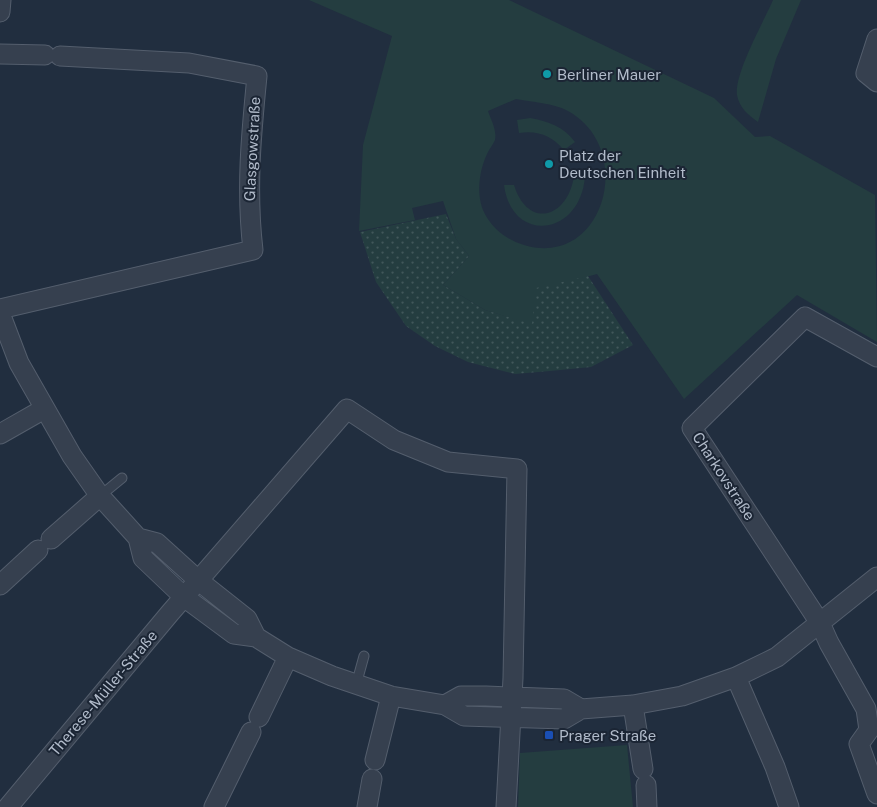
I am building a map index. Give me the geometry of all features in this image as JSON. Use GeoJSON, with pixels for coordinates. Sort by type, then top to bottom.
{"type":"FeatureCollection","features":[{"type":"Feature","properties":{"kind":"street"},"geometry":{"type":"LineString","coordinates":[[877,39],[866,73],[877,82]]}},
{"type":"Feature","properties":{"kind":"street","name":"Glasgowstraße"},"geometry":{"type":"LineString","coordinates":[[0,54],[190,63],[257,76],[248,167],[248,209],[253,250],[0,309]]}},
{"type":"Feature","properties":{"kind":"street"},"geometry":{"type":"LineString","coordinates":[[0,313],[19,363],[44,410],[72,456],[100,496],[138,538],[144,558],[184,597],[234,634],[256,637],[288,657],[356,685],[391,696],[444,705],[464,716],[564,719],[581,709],[633,705],[682,696],[736,677],[777,657],[877,577]]}},
{"type":"Feature","properties":{"kind":"street","name":"Charkovstraße"},"geometry":{"type":"LineString","coordinates":[[820,624],[692,428],[805,317],[877,357]]}},
{"type":"Feature","properties":{"kind":"street"},"geometry":{"type":"LineString","coordinates":[[199,581],[346,409],[394,440],[448,462],[517,469],[512,697],[506,807]]}},
{"type":"Feature","properties":{"kind":"street"},"geometry":{"type":"LineString","coordinates":[[0,434],[44,410]]}},
{"type":"Feature","properties":{"kind":"street"},"geometry":{"type":"LineString","coordinates":[[0,585],[100,496]]}},
{"type":"Feature","properties":{"kind":"street"},"geometry":{"type":"LineString","coordinates":[[138,538],[157,543],[199,581],[247,619],[256,637]]}},
{"type":"Feature","properties":{"kind":"street","name":"Therese-Müller-Straße"},"geometry":{"type":"LineString","coordinates":[[8,807],[199,581]]}},
{"type":"Feature","properties":{"kind":"street"},"geometry":{"type":"LineString","coordinates":[[820,624],[866,710],[869,730],[859,744],[877,794]]}},
{"type":"Feature","properties":{"kind":"street"},"geometry":{"type":"LineString","coordinates":[[214,807],[288,657]]}},
{"type":"Feature","properties":{"kind":"street"},"geometry":{"type":"LineString","coordinates":[[736,677],[789,807]]}},
{"type":"Feature","properties":{"kind":"street"},"geometry":{"type":"LineString","coordinates":[[375,760],[391,696]]}},
{"type":"Feature","properties":{"kind":"street"},"geometry":{"type":"LineString","coordinates":[[444,705],[461,696],[512,697],[564,699],[581,709]]}},
{"type":"Feature","properties":{"kind":"street"},"geometry":{"type":"LineString","coordinates":[[633,705],[645,777],[647,807]]}},
{"type":"Feature","properties":{"kind":"street"},"geometry":{"type":"LineString","coordinates":[[367,807],[372,779]]}},
{"type":"Feature","properties":{"kind":"lane"},"geometry":{"type":"LineString","coordinates":[[100,496],[122,478]]}},
{"type":"Feature","properties":{"kind":"lane"},"geometry":{"type":"LineString","coordinates":[[356,685],[364,656]]}},
{"type":"Feature","properties":{"kind":"green space"},"geometry":{"type":"Polygon","coordinates":[[[309,0],[509,0],[714,98],[755,137],[770,136],[875,195],[877,342],[797,295],[684,399],[597,274],[560,284],[532,325],[485,310],[443,285],[469,256],[456,239],[443,201],[412,208],[415,220],[359,231],[363,145],[392,36],[309,0]],[[516,99],[488,111],[494,129],[495,140],[484,161],[480,176],[480,201],[486,216],[507,238],[524,245],[552,248],[574,240],[591,223],[602,201],[605,176],[601,151],[589,129],[568,111],[549,104],[516,99]]]}},
{"type":"Feature","properties":{"kind":"green space"},"geometry":{"type":"Polygon","coordinates":[[[773,0],[801,0],[776,59],[758,122],[747,114],[742,107],[737,95],[737,86],[750,48],[773,0]]]}},
{"type":"Feature","properties":{"kind":"green space"},"geometry":{"type":"Polygon","coordinates":[[[530,118],[555,125],[566,132],[575,142],[564,150],[555,141],[544,135],[532,132],[519,133],[517,120],[530,118]]]}},
{"type":"Feature","properties":{"kind":"green space"},"geometry":{"type":"Polygon","coordinates":[[[574,176],[585,176],[581,196],[572,211],[560,221],[546,226],[532,224],[519,217],[510,204],[504,185],[514,185],[520,199],[528,208],[538,213],[547,213],[556,209],[564,201],[574,176]]]}},
{"type":"Feature","properties":{"kind":"green space"},"geometry":{"type":"Polygon","coordinates":[[[446,214],[456,239],[469,256],[443,285],[485,310],[532,324],[536,288],[588,276],[633,345],[591,367],[515,374],[468,362],[435,346],[406,326],[376,282],[360,232],[446,214]]]}},
{"type":"Feature","properties":{"kind":"green space"},"geometry":{"type":"Polygon","coordinates":[[[627,745],[633,807],[518,807],[520,753],[627,745]]]}},
{"type":"Feature","properties":{"kind":"place","name":"Berliner Mauer"},"geometry":{"type":"Point","coordinates":[547,74]}},
{"type":"Feature","properties":{"kind":"place","name":"Platz der Deutschen Einheit"},"geometry":{"type":"Point","coordinates":[549,164]}},
{"type":"Feature","properties":{"kind":"place","name":"Prager Straße"},"geometry":{"type":"Point","coordinates":[549,735]}}]}
